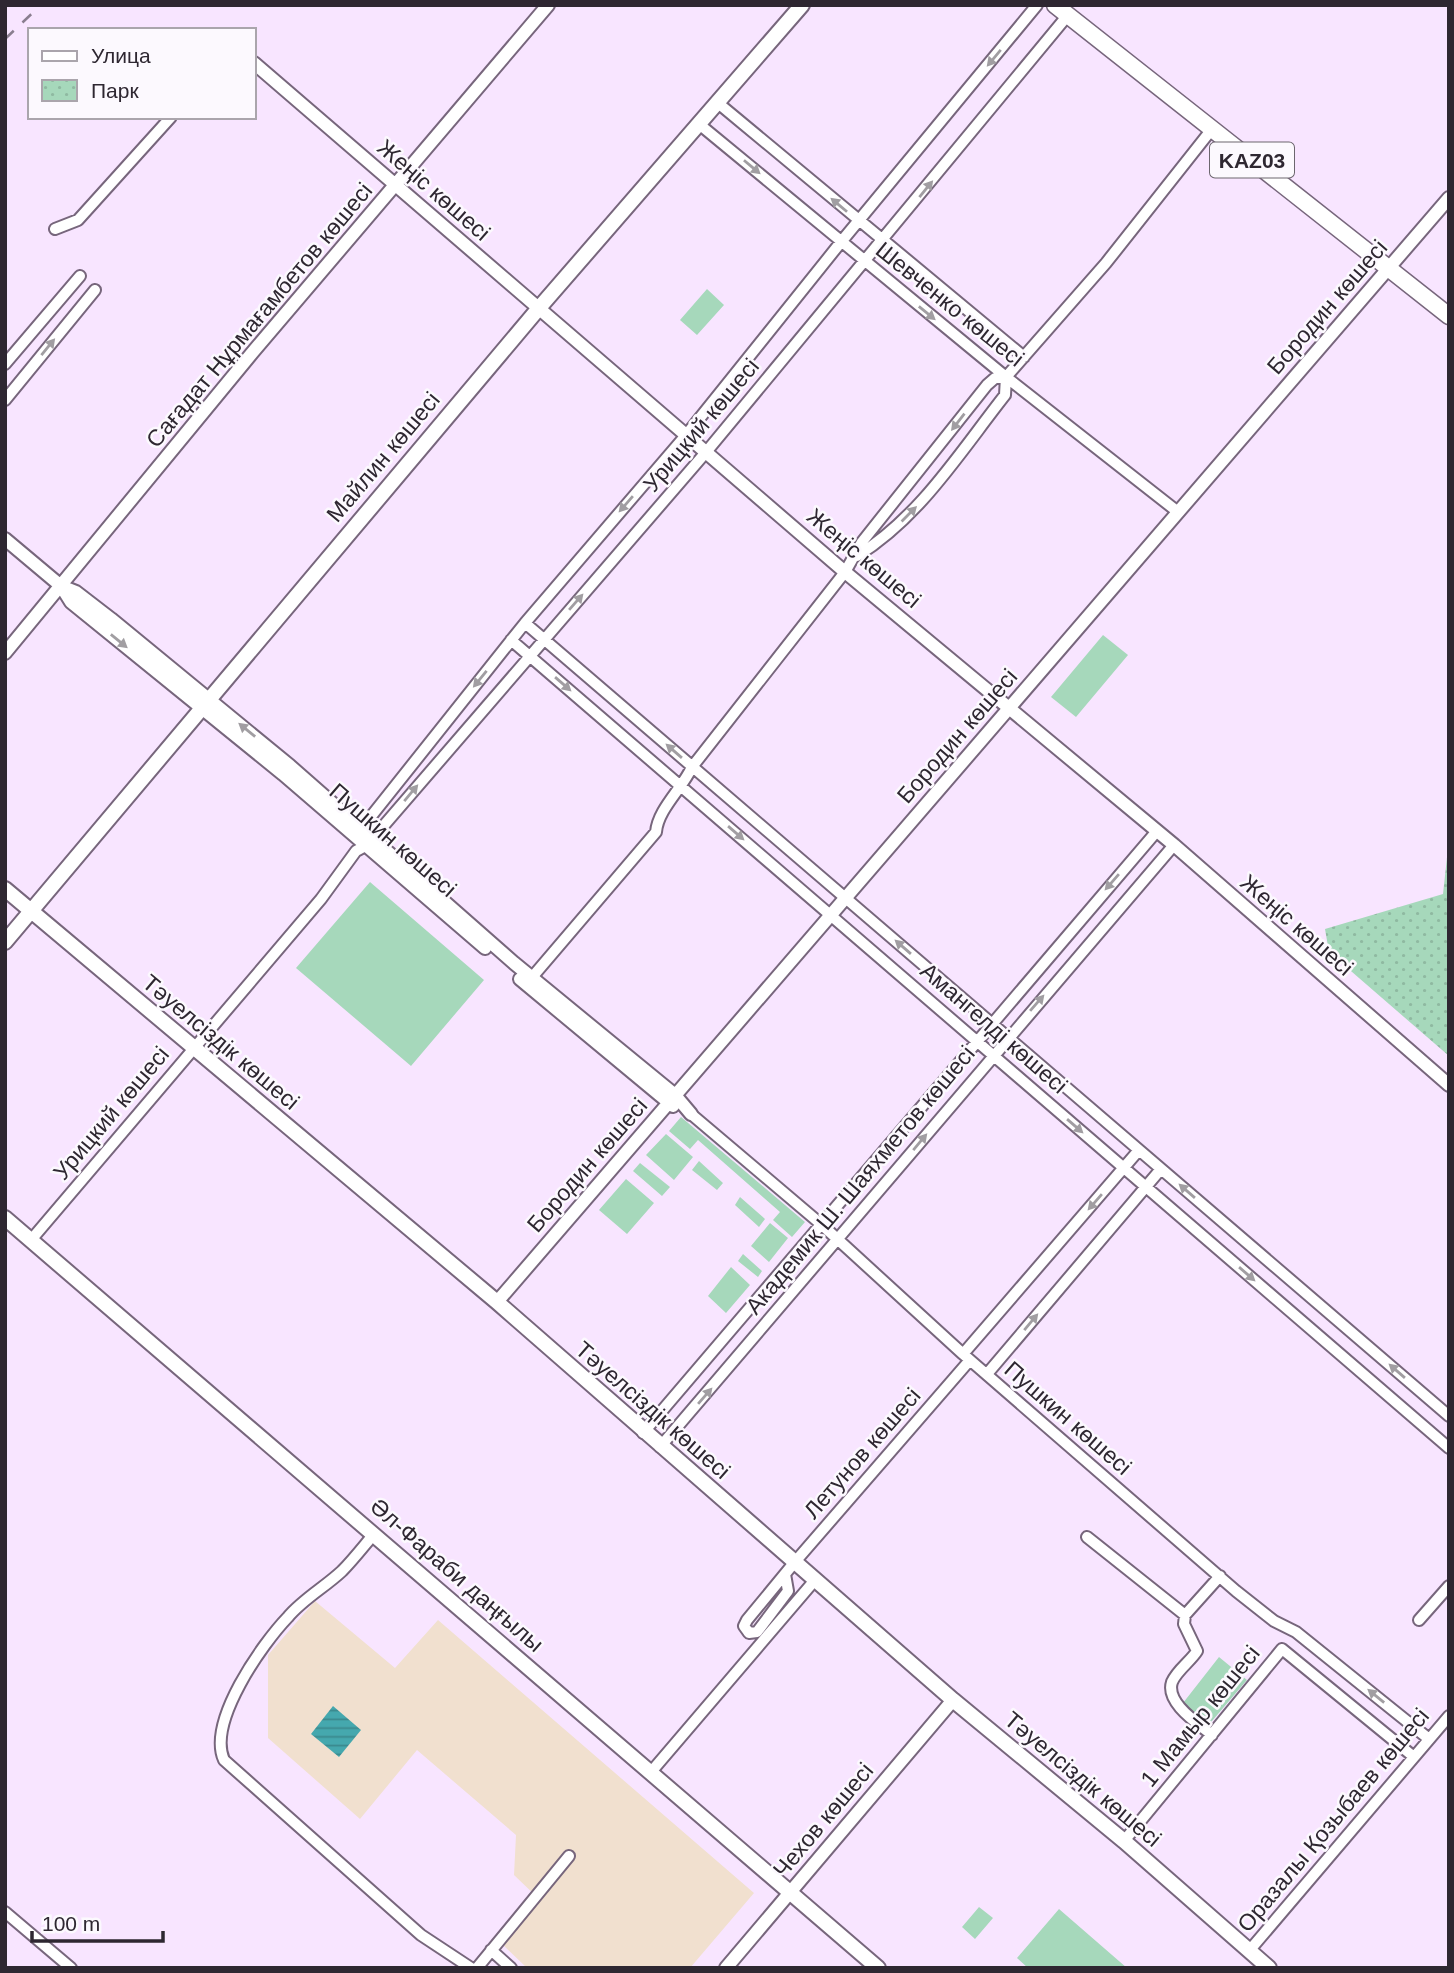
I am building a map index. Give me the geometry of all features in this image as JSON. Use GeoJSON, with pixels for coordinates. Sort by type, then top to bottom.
{"type":"FeatureCollection","features":[{"type":"Feature","properties":{"kind":"main road","name":"Майлин көшесі"},"geometry":{"type":"LineString","coordinates":[[5,942],[539,308],[802,5]]}},
{"type":"Feature","properties":{"kind":"main road","name":"KАZ03"},"geometry":{"type":"LineString","coordinates":[[1061,10],[1449,316]]}},
{"type":"Feature","properties":{"kind":"main road","name":"Тәуелсіздік көшесі"},"geometry":{"type":"LineString","coordinates":[[5,889],[497,1302],[660,1447],[790,1569],[815,1580],[953,1700],[1124,1841],[1269,1968]]}},
{"type":"Feature","properties":{"kind":"main road","name":"Әл-Фараби даңғылы"},"geometry":{"type":"LineString","coordinates":[[5,1218],[878,1968]]}},
{"type":"Feature","properties":{"kind":"street","name":"Сағадат Нұрмағамбетов көшесі"},"geometry":{"type":"LineString","coordinates":[[5,653],[68,592],[395,184],[548,5]]}},
{"type":"Feature","properties":{"kind":"street","name":"Урицкий көшесі"},"geometry":{"type":"LineString","coordinates":[[358,832],[511,640],[687,434],[1037,5]]}},
{"type":"Feature","properties":{"kind":"street","name":"Урицкий көшесі"},"geometry":{"type":"LineString","coordinates":[[31,1240],[882,242],[1061,10]]}},
{"type":"Feature","properties":{"kind":"street","name":"Жеңіс көшесі"},"geometry":{"type":"LineString","coordinates":[[256,65],[845,572],[1174,845],[1449,1085]]}},
{"type":"Feature","properties":{"kind":"street","name":"Шевченко көшесі"},"geometry":{"type":"LineString","coordinates":[[718,103],[882,242],[1024,357]]}},
{"type":"Feature","properties":{"kind":"street"},"geometry":{"type":"LineString","coordinates":[[55,229],[78,220],[169,119]]}},
{"type":"Feature","properties":{"kind":"street","name":"Шевченко көшесі"},"geometry":{"type":"LineString","coordinates":[[699,124],[1006,377],[1178,512]]}},
{"type":"Feature","properties":{"kind":"street"},"geometry":{"type":"LineString","coordinates":[[529,981],[656,832],[658,817],[682,787],[692,766],[845,572],[862,541],[987,385],[995,378],[1006,377],[1024,357],[1105,263],[1212,129]]}},
{"type":"Feature","properties":{"kind":"street","name":"Бородин көшесі"},"geometry":{"type":"LineString","coordinates":[[497,1302],[1449,198]]}},
{"type":"Feature","properties":{"kind":"street"},"geometry":{"type":"LineString","coordinates":[[5,364],[80,276]]}},
{"type":"Feature","properties":{"kind":"street"},"geometry":{"type":"LineString","coordinates":[[5,400],[94,290]]}},
{"type":"Feature","properties":{"kind":"street"},"geometry":{"type":"LineString","coordinates":[[856,556],[881,541],[921,503],[1005,395],[1008,385],[1006,377]]}},
{"type":"Feature","properties":{"kind":"street","name":"Пушкин көшесі"},"geometry":{"type":"LineString","coordinates":[[5,539],[358,832],[366,845],[822,1225],[967,1357],[1220,1576],[1274,1621],[1296,1632],[1429,1739]]}},
{"type":"Feature","properties":{"kind":"street","name":"Амангелді көшесі"},"geometry":{"type":"LineString","coordinates":[[526,622],[1449,1416]]}},
{"type":"Feature","properties":{"kind":"street","name":"Амангелді көшесі"},"geometry":{"type":"LineString","coordinates":[[511,640],[1449,1448]]}},
{"type":"Feature","properties":{"kind":"street","name":"Академик Ш. Шаяхметов көшесі"},"geometry":{"type":"LineString","coordinates":[[643,1433],[1157,831]]}},
{"type":"Feature","properties":{"kind":"street"},"geometry":{"type":"LineString","coordinates":[[358,832],[366,845]]}},
{"type":"Feature","properties":{"kind":"street","name":"Академик Ш. Шаяхметов көшесі"},"geometry":{"type":"LineString","coordinates":[[660,1447],[1174,845]]}},
{"type":"Feature","properties":{"kind":"street","name":"Летунов көшесі"},"geometry":{"type":"LineString","coordinates":[[790,1569],[788,1591],[757,1632],[748,1633],[744,1626],[747,1620],[1139,1150]]}},
{"type":"Feature","properties":{"kind":"street"},"geometry":{"type":"LineString","coordinates":[[884,1151],[900,1165]]}},
{"type":"Feature","properties":{"kind":"street"},"geometry":{"type":"LineString","coordinates":[[987,1374],[1161,1169]]}},
{"type":"Feature","properties":{"kind":"street"},"geometry":{"type":"LineString","coordinates":[[731,1330],[749,1344]]}},
{"type":"Feature","properties":{"kind":"street"},"geometry":{"type":"LineString","coordinates":[[374,1534],[343,1570],[289,1615],[255,1657],[230,1709],[220,1751],[224,1760],[421,1934],[471,1968]]}},
{"type":"Feature","properties":{"kind":"street"},"geometry":{"type":"LineString","coordinates":[[1087,1537],[1185,1615]]}},
{"type":"Feature","properties":{"kind":"street"},"geometry":{"type":"LineString","coordinates":[[1212,1735],[1178,1704],[1172,1692],[1173,1681],[1197,1651],[1184,1624],[1185,1615],[1220,1576]]}},
{"type":"Feature","properties":{"kind":"street"},"geometry":{"type":"LineString","coordinates":[[651,1772],[815,1580]]}},
{"type":"Feature","properties":{"kind":"street"},"geometry":{"type":"LineString","coordinates":[[1419,1620],[1449,1586]]}},
{"type":"Feature","properties":{"kind":"street","name":"1 Мамыр көшесі"},"geometry":{"type":"LineString","coordinates":[[1124,1841],[1282,1649],[1414,1757]]}},
{"type":"Feature","properties":{"kind":"street","name":"Чехов көшесі"},"geometry":{"type":"LineString","coordinates":[[726,1968],[953,1700]]}},
{"type":"Feature","properties":{"kind":"street","name":"Оразалы Қозыбаев көшесі"},"geometry":{"type":"LineString","coordinates":[[1249,1951],[1449,1716]]}},
{"type":"Feature","properties":{"kind":"street"},"geometry":{"type":"LineString","coordinates":[[477,1968],[569,1856]]}},
{"type":"Feature","properties":{"kind":"street"},"geometry":{"type":"LineString","coordinates":[[5,1912],[71,1968]]}},
{"type":"Feature","properties":{"kind":"street"},"geometry":{"type":"LineString","coordinates":[[491,1950],[511,1968]]}},
{"type":"Feature","properties":{"kind":"shaded area"},"geometry":{"type":"Polygon","coordinates":[[[315,1601],[395,1668],[438,1620],[754,1893],[690,1968],[527,1968],[502,1944],[539,1899],[514,1875],[516,1835],[417,1750],[360,1819],[268,1738],[268,1655],[315,1601]]]}},
{"type":"Feature","properties":{"kind":"shaded area"},"geometry":{"type":"Polygon","coordinates":[[[333,1706],[361,1730],[339,1757],[311,1734],[333,1706]]]}},
{"type":"Feature","properties":{"kind":"green space"},"geometry":{"type":"Polygon","coordinates":[[[707,289],[724,305],[697,335],[680,320],[707,289]]]}},
{"type":"Feature","properties":{"kind":"green space"},"geometry":{"type":"Polygon","coordinates":[[[1103,635],[1128,655],[1076,717],[1051,697],[1103,635]]]}},
{"type":"Feature","properties":{"kind":"green space"},"geometry":{"type":"Polygon","coordinates":[[[1449,839],[1449,1056],[1329,952],[1325,929],[1443,894],[1449,839]]]}},
{"type":"Feature","properties":{"kind":"green space"},"geometry":{"type":"Polygon","coordinates":[[[370,882],[484,980],[411,1066],[296,968],[370,882]]]}},
{"type":"Feature","properties":{"kind":"green space"},"geometry":{"type":"Polygon","coordinates":[[[681,1117],[805,1222],[792,1237],[773,1220],[780,1212],[698,1140],[690,1149],[669,1131],[681,1117]]]}},
{"type":"Feature","properties":{"kind":"green space"},"geometry":{"type":"Polygon","coordinates":[[[666,1134],[693,1157],[674,1180],[646,1155],[666,1134]]]}},
{"type":"Feature","properties":{"kind":"green space"},"geometry":{"type":"Polygon","coordinates":[[[699,1161],[723,1183],[717,1190],[692,1170],[699,1161]]]}},
{"type":"Feature","properties":{"kind":"green space"},"geometry":{"type":"Polygon","coordinates":[[[640,1163],[670,1187],[662,1196],[633,1171],[640,1163]]]}},
{"type":"Feature","properties":{"kind":"green space"},"geometry":{"type":"Polygon","coordinates":[[[626,1179],[654,1203],[627,1234],[599,1210],[626,1179]]]}},
{"type":"Feature","properties":{"kind":"green space"},"geometry":{"type":"Polygon","coordinates":[[[740,1197],[765,1219],[759,1227],[735,1205],[740,1197]]]}},
{"type":"Feature","properties":{"kind":"green space"},"geometry":{"type":"Polygon","coordinates":[[[770,1223],[788,1238],[769,1262],[751,1246],[770,1223]]]}},
{"type":"Feature","properties":{"kind":"green space"},"geometry":{"type":"Polygon","coordinates":[[[743,1254],[762,1271],[758,1277],[738,1261],[743,1254]]]}},
{"type":"Feature","properties":{"kind":"green space"},"geometry":{"type":"Polygon","coordinates":[[[731,1267],[750,1285],[726,1313],[708,1296],[731,1267]]]}},
{"type":"Feature","properties":{"kind":"green space"},"geometry":{"type":"Polygon","coordinates":[[[1219,1657],[1247,1680],[1206,1728],[1183,1703],[1219,1657]]]}},
{"type":"Feature","properties":{"kind":"green space"},"geometry":{"type":"Polygon","coordinates":[[[979,1907],[993,1918],[975,1939],[962,1927],[979,1907]]]}},
{"type":"Feature","properties":{"kind":"green space"},"geometry":{"type":"Polygon","coordinates":[[[1059,1909],[1127,1968],[1028,1968],[1017,1958],[1059,1909]]]}},
{"type":"Feature","properties":{"kind":"railway"},"geometry":{"type":"LineString","coordinates":[[5,39],[41,5]]}}]}
